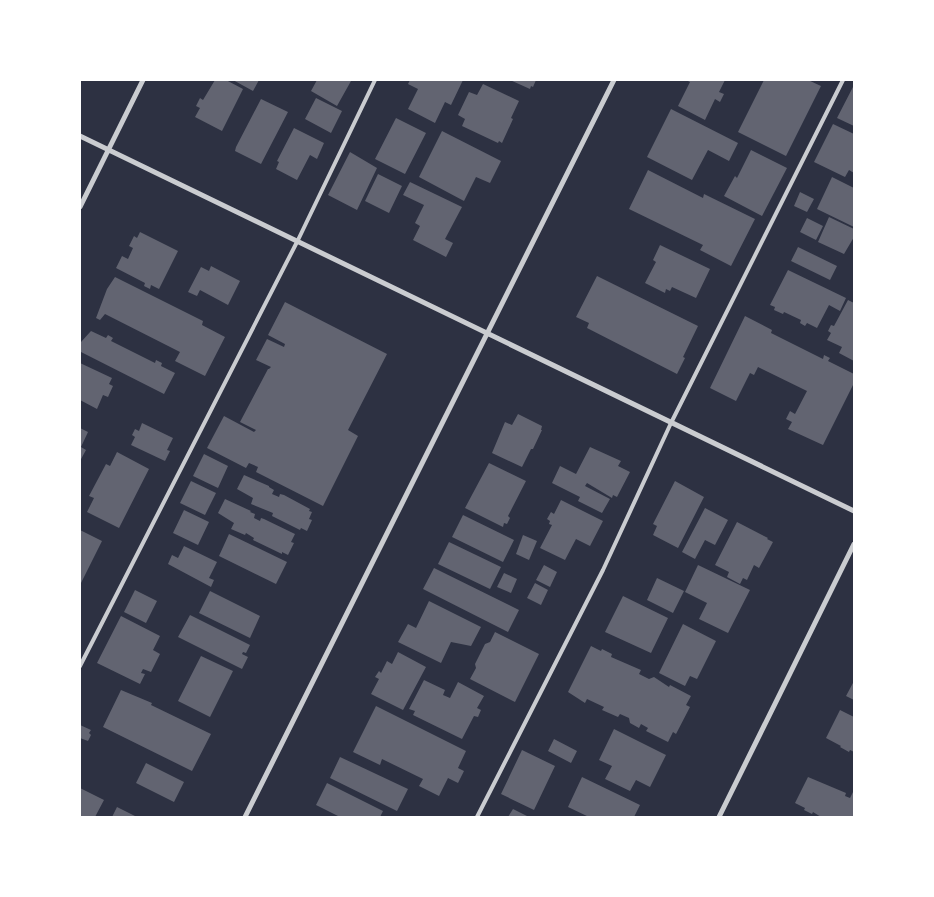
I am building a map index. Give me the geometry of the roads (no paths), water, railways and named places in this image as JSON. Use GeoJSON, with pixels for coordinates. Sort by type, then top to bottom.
{"type":"FeatureCollection","features":[{"type":"Feature","properties":{"kind":"street"},"geometry":{"type":"LineString","coordinates":[[80,207],[143,80]]}},
{"type":"Feature","properties":{"kind":"street"},"geometry":{"type":"LineString","coordinates":[[245,817],[614,80]]}},
{"type":"Feature","properties":{"kind":"street"},"geometry":{"type":"LineString","coordinates":[[80,136],[854,511]]}},
{"type":"Feature","properties":{"kind":"street"},"geometry":{"type":"LineString","coordinates":[[719,817],[854,544]]}},
{"type":"Feature","properties":{"kind":"lane"},"geometry":{"type":"LineString","coordinates":[[80,666],[298,240],[375,80]]}},
{"type":"Feature","properties":{"kind":"lane"},"geometry":{"type":"LineString","coordinates":[[477,817],[603,570],[671,423],[843,80]]}}]}
